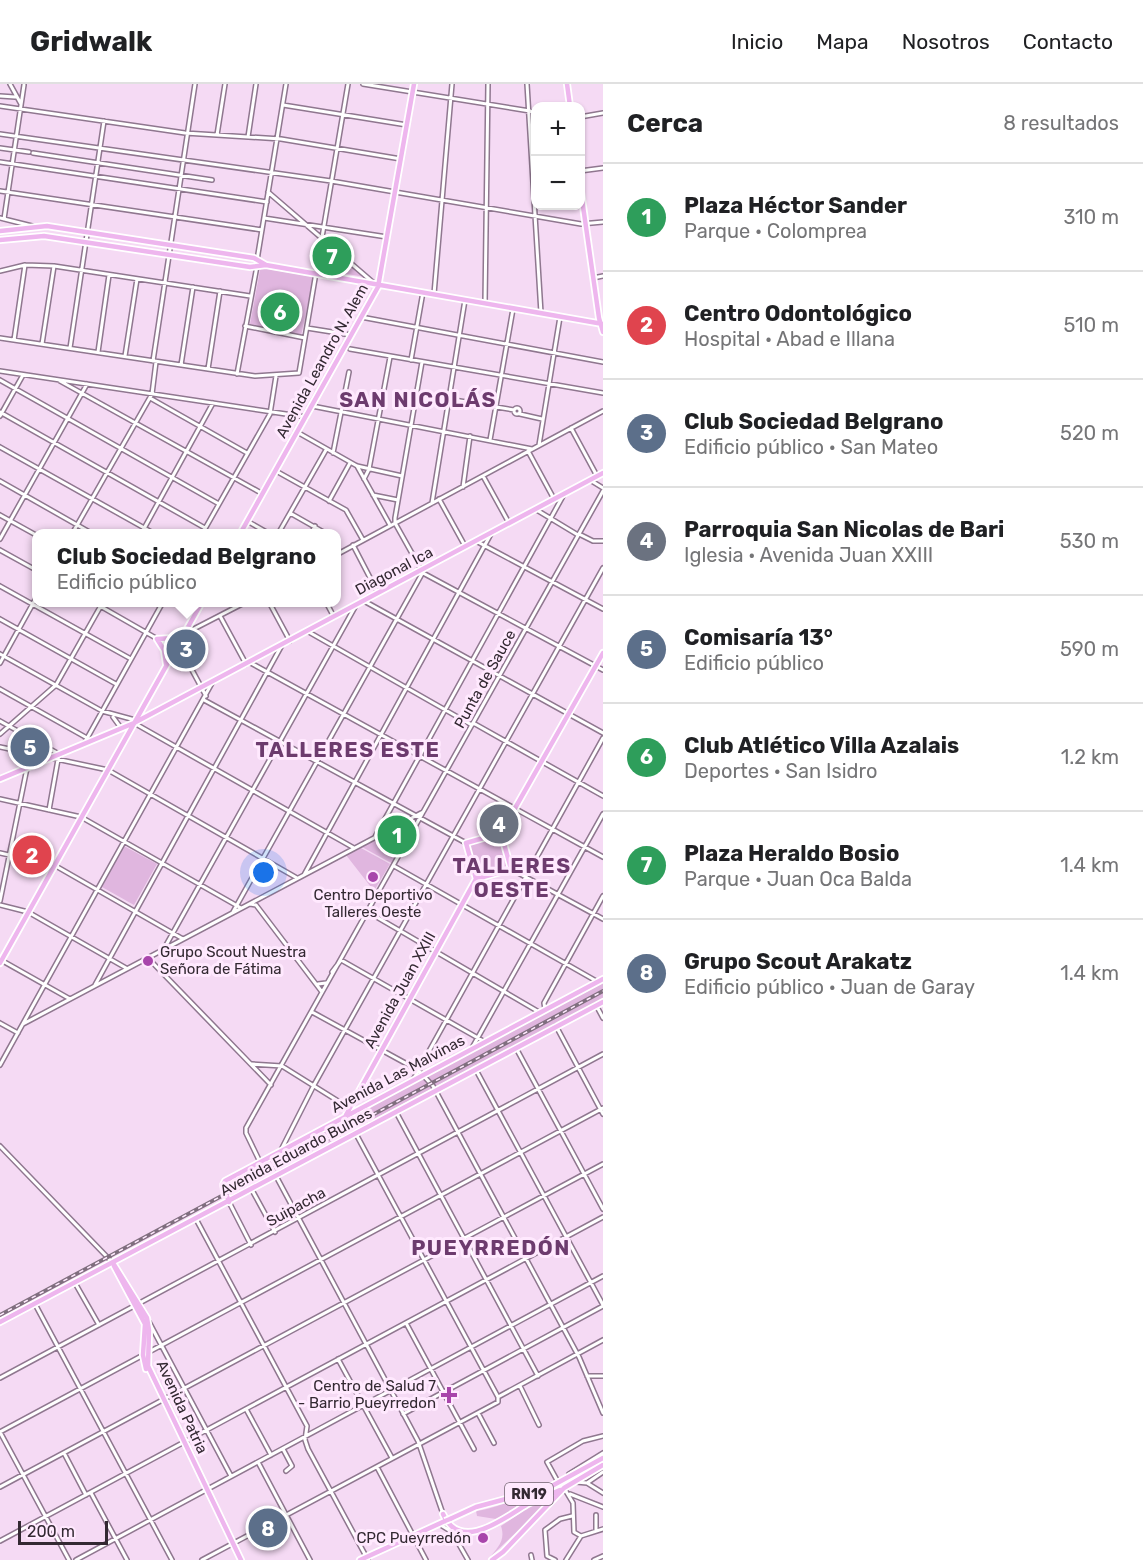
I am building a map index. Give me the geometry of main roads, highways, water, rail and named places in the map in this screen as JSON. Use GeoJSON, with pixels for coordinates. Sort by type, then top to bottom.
{"type":"FeatureCollection","features":[{"type":"Feature","properties":{"kind":"main road","name":"Avenida Leandro N. Alem"},"geometry":{"type":"LineString","coordinates":[[243,529],[377,284],[414,84]]}},
{"type":"Feature","properties":{"kind":"main road"},"geometry":{"type":"LineString","coordinates":[[567,84],[569,102]]}},
{"type":"Feature","properties":{"kind":"main road"},"geometry":{"type":"LineString","coordinates":[[584,210],[603,332]]}},
{"type":"Feature","properties":{"kind":"main road"},"geometry":{"type":"LineString","coordinates":[[0,231],[32,226],[88,232],[258,259],[266,265]]}},
{"type":"Feature","properties":{"kind":"main road"},"geometry":{"type":"LineString","coordinates":[[0,240],[38,236],[256,267],[266,265],[601,324]]}},
{"type":"Feature","properties":{"kind":"main road","name":"Diagonal Ica"},"geometry":{"type":"LineString","coordinates":[[0,779],[51,758],[59,757],[90,739],[135,721],[201,688],[603,473]]}},
{"type":"Feature","properties":{"kind":"main road"},"geometry":{"type":"LineString","coordinates":[[1,961],[200,607]]}},
{"type":"Feature","properties":{"kind":"main road"},"geometry":{"type":"LineString","coordinates":[[166,665],[164,650],[157,639],[173,638],[184,634]]}},
{"type":"Feature","properties":{"kind":"main road"},"geometry":{"type":"LineString","coordinates":[[501,833],[511,869],[476,879],[466,843],[501,833],[603,653]]}},
{"type":"Feature","properties":{"kind":"main road","name":"Avenida Juan XXIII"},"geometry":{"type":"LineString","coordinates":[[346,1115],[352,1108],[381,1050],[476,879]]}},
{"type":"Feature","properties":{"kind":"main road","name":"Avenida Las Malvinas"},"geometry":{"type":"LineString","coordinates":[[352,1108],[412,1081],[542,1010],[601,981]]}},
{"type":"Feature","properties":{"kind":"main road","name":"Avenida Eduardo Bulnes"},"geometry":{"type":"LineString","coordinates":[[0,1322],[603,1002]]}},
{"type":"Feature","properties":{"kind":"main road","name":"Avenida Las Malvinas"},"geometry":{"type":"LineString","coordinates":[[229,1202],[224,1182],[346,1115]]}},
{"type":"Feature","properties":{"kind":"main road","name":"Avenida Patria"},"geometry":{"type":"LineString","coordinates":[[113,1263],[147,1318],[149,1331],[144,1364],[239,1560]]}},
{"type":"Feature","properties":{"kind":"main road","name":"Avenida Patria"},"geometry":{"type":"LineString","coordinates":[[137,1305],[149,1331]]}},
{"type":"Feature","properties":{"kind":"main road","name":"RN19"},"geometry":{"type":"LineString","coordinates":[[367,1558],[476,1508],[514,1498],[558,1482],[603,1458]]}},
{"type":"Feature","properties":{"kind":"main road","name":"RN19"},"geometry":{"type":"LineString","coordinates":[[448,1521],[457,1530],[477,1531],[496,1525],[603,1465]]}},
{"type":"Feature","properties":{"kind":"main road","name":"RN19"},"geometry":{"type":"LineString","coordinates":[[492,1560],[503,1552],[564,1488]]}},
{"type":"Feature","properties":{"kind":"main road"},"geometry":{"type":"LineString","coordinates":[[514,1498],[518,1503],[516,1512]]}},
{"type":"Feature","properties":{"kind":"main road"},"geometry":{"type":"LineString","coordinates":[[443,1514],[448,1521]]}},
{"type":"Feature","properties":{"kind":"main road"},"geometry":{"type":"LineString","coordinates":[[360,1560],[367,1558]]}},
{"type":"Feature","properties":{"kind":"railway"},"geometry":{"type":"LineString","coordinates":[[0,1315],[603,991]]}},
{"type":"Feature","properties":{"kind":"place","name":"Plaza Heraldo Bosio"},"geometry":{"type":"Point","coordinates":[332,256]}},
{"type":"Feature","properties":{"kind":"place","name":"Club Atlético Villa Azalais"},"geometry":{"type":"Point","coordinates":[280,312]}},
{"type":"Feature","properties":{"kind":"place","name":"Club Sociedad Belgrano"},"geometry":{"type":"Point","coordinates":[186,649]}},
{"type":"Feature","properties":{"kind":"place","name":"Comisaría 13°"},"geometry":{"type":"Point","coordinates":[30,747]}},
{"type":"Feature","properties":{"kind":"place","name":"Parroquia San Nicolas de Bari"},"geometry":{"type":"Point","coordinates":[499,824]}},
{"type":"Feature","properties":{"kind":"place","name":"Plaza Héctor Sander"},"geometry":{"type":"Point","coordinates":[397,835]}},
{"type":"Feature","properties":{"kind":"place","name":"Centro Odontológico"},"geometry":{"type":"Point","coordinates":[32,855]}},
{"type":"Feature","properties":{"kind":"place","name":"Centro Deportivo Talleres Oeste"},"geometry":{"type":"Point","coordinates":[373,877]}},
{"type":"Feature","properties":{"kind":"place","name":"Grupo Scout Nuestra Señora de Fátima"},"geometry":{"type":"Point","coordinates":[148,961]}},
{"type":"Feature","properties":{"kind":"place","name":"Centro de Salud 7 - Barrio Pueyrredon"},"geometry":{"type":"Point","coordinates":[449,1395]}},
{"type":"Feature","properties":{"kind":"place","name":"Grupo Scout Arakatz"},"geometry":{"type":"Point","coordinates":[268,1528]}},
{"type":"Feature","properties":{"kind":"place","name":"CPC Pueyrredón"},"geometry":{"type":"Point","coordinates":[483,1538]}},
{"type":"Feature","properties":{"kind":"district","name":"SAN NICOLÁS"},"geometry":{"type":"Point","coordinates":[418,399]}},
{"type":"Feature","properties":{"kind":"district","name":"TALLERES ESTE"},"geometry":{"type":"Point","coordinates":[348,749]}},
{"type":"Feature","properties":{"kind":"district","name":"TALLERES OESTE"},"geometry":{"type":"Point","coordinates":[512,877]}},
{"type":"Feature","properties":{"kind":"district","name":"PUEYRREDÓN"},"geometry":{"type":"Point","coordinates":[491,1247]}}]}
